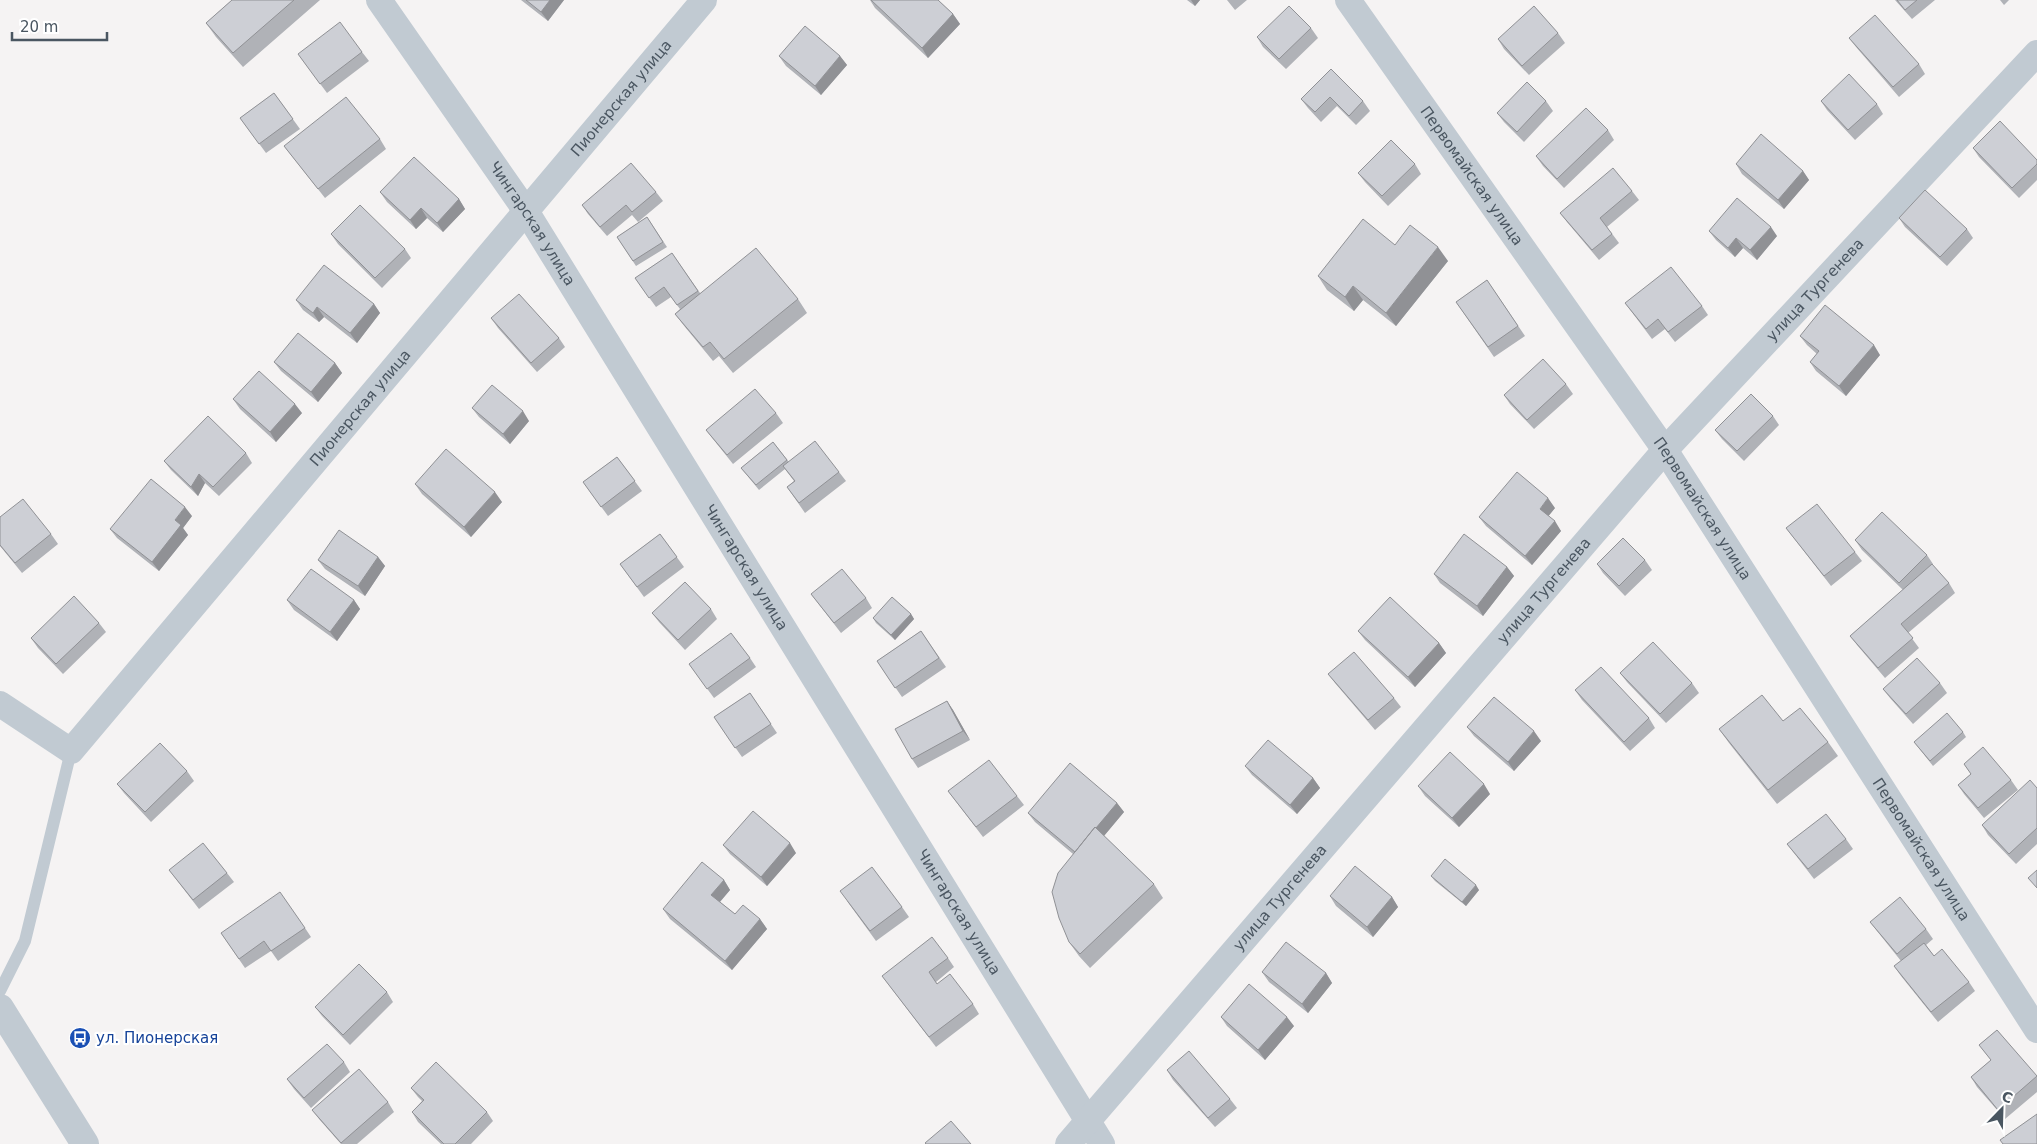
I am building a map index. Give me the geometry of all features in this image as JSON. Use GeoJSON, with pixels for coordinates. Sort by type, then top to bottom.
{"type":"FeatureCollection","features":[{"type":"Feature","properties":{"kind":"street","name":"Чингарская улица"},"geometry":{"type":"LineString","coordinates":[[379,0],[526,212],[1102,1144]]}},
{"type":"Feature","properties":{"kind":"street","name":"Пионерская улица"},"geometry":{"type":"LineString","coordinates":[[71,751],[704,0]]}},
{"type":"Feature","properties":{"kind":"street","name":"Первомайская улица"},"geometry":{"type":"LineString","coordinates":[[1348,0],[1665,450],[2037,1030]]}},
{"type":"Feature","properties":{"kind":"street","name":"улица Тургенева"},"geometry":{"type":"LineString","coordinates":[[1068,1144],[1665,450],[2037,53]]}},
{"type":"Feature","properties":{"kind":"street"},"geometry":{"type":"LineString","coordinates":[[0,704],[71,751]]}},
{"type":"Feature","properties":{"kind":"street"},"geometry":{"type":"LineString","coordinates":[[0,1008],[85,1144]]}},
{"type":"Feature","properties":{"kind":"lane"},"geometry":{"type":"LineString","coordinates":[[0,991],[25,941],[71,751]]}},
{"type":"Feature","properties":{"kind":"building"},"geometry":{"type":"Polygon","coordinates":[[[232,0],[294,0],[233,53],[206,23],[232,0]]]}},
{"type":"Feature","properties":{"kind":"building"},"geometry":{"type":"Polygon","coordinates":[[[526,0],[550,0],[541,12],[526,0]]]}},
{"type":"Feature","properties":{"kind":"building"},"geometry":{"type":"Polygon","coordinates":[[[871,0],[938,0],[953,14],[922,48],[871,0]]]}},
{"type":"Feature","properties":{"kind":"building"},"geometry":{"type":"Polygon","coordinates":[[[1897,0],[1917,0],[1905,10],[1897,0]]]}},
{"type":"Feature","properties":{"kind":"building"},"geometry":{"type":"Polygon","coordinates":[[[1289,6],[1311,28],[1279,59],[1257,37],[1289,6]]]}},
{"type":"Feature","properties":{"kind":"building"},"geometry":{"type":"Polygon","coordinates":[[[1534,6],[1558,33],[1522,66],[1498,39],[1534,6]]]}},
{"type":"Feature","properties":{"kind":"building"},"geometry":{"type":"Polygon","coordinates":[[[1875,15],[1919,64],[1893,87],[1849,38],[1875,15]]]}},
{"type":"Feature","properties":{"kind":"building"},"geometry":{"type":"Polygon","coordinates":[[[340,22],[362,52],[320,84],[298,54],[340,22]]]}},
{"type":"Feature","properties":{"kind":"building"},"geometry":{"type":"Polygon","coordinates":[[[805,26],[840,56],[815,86],[779,56],[805,26]]]}},
{"type":"Feature","properties":{"kind":"building"},"geometry":{"type":"Polygon","coordinates":[[[1331,69],[1363,101],[1349,116],[1330,97],[1315,112],[1301,99],[1331,69]]]}},
{"type":"Feature","properties":{"kind":"building"},"geometry":{"type":"Polygon","coordinates":[[[1849,74],[1877,104],[1848,130],[1821,101],[1849,74]]]}},
{"type":"Feature","properties":{"kind":"building"},"geometry":{"type":"Polygon","coordinates":[[[1527,82],[1546,101],[1517,132],[1497,113],[1527,82]]]}},
{"type":"Feature","properties":{"kind":"building"},"geometry":{"type":"Polygon","coordinates":[[[274,93],[293,119],[259,144],[240,118],[274,93]]]}},
{"type":"Feature","properties":{"kind":"building"},"geometry":{"type":"Polygon","coordinates":[[[346,97],[380,139],[318,189],[284,146],[346,97]]]}},
{"type":"Feature","properties":{"kind":"building"},"geometry":{"type":"Polygon","coordinates":[[[1586,108],[1608,130],[1557,179],[1536,156],[1586,108]]]}},
{"type":"Feature","properties":{"kind":"building"},"geometry":{"type":"Polygon","coordinates":[[[2000,121],[2037,160],[2037,164],[2012,188],[1973,148],[2000,121]]]}},
{"type":"Feature","properties":{"kind":"building"},"geometry":{"type":"Polygon","coordinates":[[[1761,134],[1803,171],[1778,200],[1736,164],[1761,134]]]}},
{"type":"Feature","properties":{"kind":"building"},"geometry":{"type":"Polygon","coordinates":[[[1391,140],[1415,164],[1382,196],[1358,173],[1391,140]]]}},
{"type":"Feature","properties":{"kind":"building"},"geometry":{"type":"Polygon","coordinates":[[[414,157],[459,199],[437,223],[421,208],[410,220],[380,192],[414,157]]]}},
{"type":"Feature","properties":{"kind":"building"},"geometry":{"type":"Polygon","coordinates":[[[631,163],[656,192],[632,212],[626,205],[600,227],[582,205],[631,163]]]}},
{"type":"Feature","properties":{"kind":"building"},"geometry":{"type":"Polygon","coordinates":[[[1613,168],[1632,191],[1600,218],[1612,234],[1592,250],[1560,213],[1613,168]]]}},
{"type":"Feature","properties":{"kind":"building"},"geometry":{"type":"Polygon","coordinates":[[[1925,190],[1967,229],[1940,257],[1899,218],[1925,190]]]}},
{"type":"Feature","properties":{"kind":"building"},"geometry":{"type":"Polygon","coordinates":[[[1737,198],[1771,227],[1750,250],[1736,238],[1728,248],[1709,231],[1737,198]]]}},
{"type":"Feature","properties":{"kind":"building"},"geometry":{"type":"Polygon","coordinates":[[[360,205],[405,249],[375,278],[331,234],[360,205]]]}},
{"type":"Feature","properties":{"kind":"building"},"geometry":{"type":"Polygon","coordinates":[[[647,217],[663,242],[633,261],[617,237],[647,217]]]}},
{"type":"Feature","properties":{"kind":"building"},"geometry":{"type":"Polygon","coordinates":[[[1363,219],[1395,245],[1410,225],[1438,247],[1386,313],[1353,286],[1345,297],[1318,276],[1363,219]]]}},
{"type":"Feature","properties":{"kind":"building"},"geometry":{"type":"Polygon","coordinates":[[[756,248],[798,299],[724,359],[710,342],[703,347],[675,314],[756,248]]]}},
{"type":"Feature","properties":{"kind":"building"},"geometry":{"type":"Polygon","coordinates":[[[672,253],[698,291],[677,305],[664,287],[649,298],[635,278],[672,253]]]}},
{"type":"Feature","properties":{"kind":"building"},"geometry":{"type":"Polygon","coordinates":[[[324,265],[374,304],[350,333],[317,307],[313,313],[296,300],[324,265]]]}},
{"type":"Feature","properties":{"kind":"building"},"geometry":{"type":"Polygon","coordinates":[[[1671,267],[1702,306],[1668,332],[1658,319],[1646,329],[1625,303],[1671,267]]]}},
{"type":"Feature","properties":{"kind":"building"},"geometry":{"type":"Polygon","coordinates":[[[1487,280],[1518,326],[1488,347],[1456,302],[1487,280]]]}},
{"type":"Feature","properties":{"kind":"building"},"geometry":{"type":"Polygon","coordinates":[[[519,294],[559,338],[531,363],[491,318],[519,294]]]}},
{"type":"Feature","properties":{"kind":"building"},"geometry":{"type":"Polygon","coordinates":[[[1825,305],[1874,345],[1839,386],[1810,362],[1819,351],[1800,336],[1825,305]]]}},
{"type":"Feature","properties":{"kind":"building"},"geometry":{"type":"Polygon","coordinates":[[[298,333],[335,363],[311,392],[274,362],[298,333]]]}},
{"type":"Feature","properties":{"kind":"building"},"geometry":{"type":"Polygon","coordinates":[[[1543,359],[1566,384],[1527,420],[1504,395],[1543,359]]]}},
{"type":"Feature","properties":{"kind":"building"},"geometry":{"type":"Polygon","coordinates":[[[259,371],[295,404],[270,432],[233,399],[259,371]]]}},
{"type":"Feature","properties":{"kind":"building"},"geometry":{"type":"Polygon","coordinates":[[[492,385],[523,411],[503,434],[472,408],[492,385]]]}},
{"type":"Feature","properties":{"kind":"building"},"geometry":{"type":"Polygon","coordinates":[[[755,389],[776,413],[727,455],[706,430],[755,389]]]}},
{"type":"Feature","properties":{"kind":"building"},"geometry":{"type":"Polygon","coordinates":[[[1751,394],[1773,416],[1737,451],[1715,430],[1751,394]]]}},
{"type":"Feature","properties":{"kind":"building"},"geometry":{"type":"Polygon","coordinates":[[[208,416],[246,453],[213,487],[199,474],[191,487],[164,461],[208,416]]]}},
{"type":"Feature","properties":{"kind":"building"},"geometry":{"type":"Polygon","coordinates":[[[815,441],[839,472],[799,503],[787,487],[795,481],[783,466],[815,441]]]}},
{"type":"Feature","properties":{"kind":"building"},"geometry":{"type":"Polygon","coordinates":[[[773,442],[787,460],[756,485],[741,468],[773,442]]]}},
{"type":"Feature","properties":{"kind":"building"},"geometry":{"type":"Polygon","coordinates":[[[446,449],[495,492],[464,527],[415,484],[446,449]]]}},
{"type":"Feature","properties":{"kind":"building"},"geometry":{"type":"Polygon","coordinates":[[[617,457],[635,481],[601,507],[583,482],[617,457]]]}},
{"type":"Feature","properties":{"kind":"building"},"geometry":{"type":"Polygon","coordinates":[[[1517,472],[1548,498],[1540,509],[1555,521],[1525,556],[1479,517],[1517,472]]]}},
{"type":"Feature","properties":{"kind":"building"},"geometry":{"type":"Polygon","coordinates":[[[151,479],[185,507],[175,520],[181,525],[152,562],[110,529],[151,479]]]}},
{"type":"Feature","properties":{"kind":"building"},"geometry":{"type":"Polygon","coordinates":[[[23,499],[51,534],[15,563],[0,545],[0,517],[23,499]]]}},
{"type":"Feature","properties":{"kind":"building"},"geometry":{"type":"Polygon","coordinates":[[[1817,504],[1855,552],[1824,576],[1786,528],[1817,504]]]}},
{"type":"Feature","properties":{"kind":"building"},"geometry":{"type":"Polygon","coordinates":[[[1882,512],[1927,555],[1899,583],[1855,540],[1882,512]]]}},
{"type":"Feature","properties":{"kind":"building"},"geometry":{"type":"Polygon","coordinates":[[[339,530],[378,557],[358,586],[318,560],[339,530]]]}},
{"type":"Feature","properties":{"kind":"building"},"geometry":{"type":"Polygon","coordinates":[[[660,534],[677,557],[637,587],[620,564],[660,534]]]}},
{"type":"Feature","properties":{"kind":"building"},"geometry":{"type":"Polygon","coordinates":[[[1464,534],[1507,567],[1477,606],[1434,574],[1464,534]]]}},
{"type":"Feature","properties":{"kind":"building"},"geometry":{"type":"Polygon","coordinates":[[[1623,538],[1645,560],[1619,586],[1597,564],[1623,538]]]}},
{"type":"Feature","properties":{"kind":"building"},"geometry":{"type":"Polygon","coordinates":[[[1932,564],[1949,583],[1901,624],[1913,638],[1878,668],[1850,636],[1932,564]]]}},
{"type":"Feature","properties":{"kind":"building"},"geometry":{"type":"Polygon","coordinates":[[[311,569],[354,600],[330,632],[287,600],[311,569]]]}},
{"type":"Feature","properties":{"kind":"building"},"geometry":{"type":"Polygon","coordinates":[[[842,569],[866,598],[834,623],[811,594],[842,569]]]}},
{"type":"Feature","properties":{"kind":"building"},"geometry":{"type":"Polygon","coordinates":[[[685,582],[711,609],[678,640],[652,613],[685,582]]]}},
{"type":"Feature","properties":{"kind":"building"},"geometry":{"type":"Polygon","coordinates":[[[74,596],[99,623],[56,664],[31,638],[74,596]]]}},
{"type":"Feature","properties":{"kind":"building"},"geometry":{"type":"Polygon","coordinates":[[[892,597],[911,614],[891,635],[873,618],[892,597]]]}},
{"type":"Feature","properties":{"kind":"building"},"geometry":{"type":"Polygon","coordinates":[[[1390,597],[1439,643],[1408,677],[1358,631],[1390,597]]]}},
{"type":"Feature","properties":{"kind":"building"},"geometry":{"type":"Polygon","coordinates":[[[921,631],[939,658],[895,688],[877,661],[921,631]]]}},
{"type":"Feature","properties":{"kind":"building"},"geometry":{"type":"Polygon","coordinates":[[[731,633],[750,658],[707,689],[689,664],[731,633]]]}},
{"type":"Feature","properties":{"kind":"building"},"geometry":{"type":"Polygon","coordinates":[[[1653,642],[1692,683],[1660,714],[1620,673],[1653,642]]]}},
{"type":"Feature","properties":{"kind":"building"},"geometry":{"type":"Polygon","coordinates":[[[1354,652],[1394,698],[1368,720],[1328,674],[1354,652]]]}},
{"type":"Feature","properties":{"kind":"building"},"geometry":{"type":"Polygon","coordinates":[[[1917,658],[1940,683],[1906,714],[1883,689],[1917,658]]]}},
{"type":"Feature","properties":{"kind":"building"},"geometry":{"type":"Polygon","coordinates":[[[1601,667],[1649,718],[1624,742],[1575,690],[1601,667]]]}},
{"type":"Feature","properties":{"kind":"building"},"geometry":{"type":"Polygon","coordinates":[[[750,693],[771,724],[735,748],[714,717],[750,693]]]}},
{"type":"Feature","properties":{"kind":"building"},"geometry":{"type":"Polygon","coordinates":[[[1762,695],[1783,721],[1800,708],[1828,742],[1768,790],[1719,729],[1762,695]]]}},
{"type":"Feature","properties":{"kind":"building"},"geometry":{"type":"Polygon","coordinates":[[[1494,697],[1534,731],[1508,762],[1467,727],[1494,697]]]}},
{"type":"Feature","properties":{"kind":"building"},"geometry":{"type":"Polygon","coordinates":[[[947,701],[963,731],[912,759],[895,729],[947,701]]]}},
{"type":"Feature","properties":{"kind":"building"},"geometry":{"type":"Polygon","coordinates":[[[1947,713],[1963,732],[1930,761],[1914,742],[1947,713]]]}},
{"type":"Feature","properties":{"kind":"building"},"geometry":{"type":"Polygon","coordinates":[[[1268,740],[1313,778],[1290,805],[1245,766],[1268,740]]]}},
{"type":"Feature","properties":{"kind":"building"},"geometry":{"type":"Polygon","coordinates":[[[160,743],[187,771],[145,812],[117,784],[160,743]]]}},
{"type":"Feature","properties":{"kind":"building"},"geometry":{"type":"Polygon","coordinates":[[[1983,747],[2011,780],[1978,808],[1958,785],[1971,774],[1964,764],[1983,747]]]}},
{"type":"Feature","properties":{"kind":"building"},"geometry":{"type":"Polygon","coordinates":[[[1450,752],[1484,784],[1452,818],[1418,786],[1450,752]]]}},
{"type":"Feature","properties":{"kind":"building"},"geometry":{"type":"Polygon","coordinates":[[[989,760],[1017,796],[976,827],[948,791],[989,760]]]}},
{"type":"Feature","properties":{"kind":"building"},"geometry":{"type":"Polygon","coordinates":[[[1070,763],[1117,803],[1075,852],[1028,813],[1070,763]]]}},
{"type":"Feature","properties":{"kind":"building"},"geometry":{"type":"Polygon","coordinates":[[[2030,780],[2037,788],[2037,828],[2009,854],[1982,825],[2030,780]]]}},
{"type":"Feature","properties":{"kind":"building"},"geometry":{"type":"Polygon","coordinates":[[[753,811],[790,843],[761,877],[723,845],[753,811]]]}},
{"type":"Feature","properties":{"kind":"building"},"geometry":{"type":"Polygon","coordinates":[[[1826,814],[1846,839],[1808,869],[1787,844],[1826,814]]]}},
{"type":"Feature","properties":{"kind":"building"},"geometry":{"type":"Polygon","coordinates":[[[1095,827],[1154,884],[1080,954],[1069,942],[1059,918],[1052,892],[1058,873],[1095,827]]]}},
{"type":"Feature","properties":{"kind":"building"},"geometry":{"type":"Polygon","coordinates":[[[203,843],[227,873],[193,900],[169,870],[203,843]]]}},
{"type":"Feature","properties":{"kind":"building"},"geometry":{"type":"Polygon","coordinates":[[[1445,859],[1476,885],[1462,902],[1431,876],[1445,859]]]}},
{"type":"Feature","properties":{"kind":"building"},"geometry":{"type":"Polygon","coordinates":[[[702,862],[724,880],[711,895],[735,914],[743,905],[760,919],[725,961],[663,909],[702,862]]]}},
{"type":"Feature","properties":{"kind":"building"},"geometry":{"type":"Polygon","coordinates":[[[1355,866],[1392,897],[1367,927],[1330,896],[1355,866]]]}},
{"type":"Feature","properties":{"kind":"building"},"geometry":{"type":"Polygon","coordinates":[[[872,867],[902,907],[870,931],[840,891],[872,867]]]}},
{"type":"Feature","properties":{"kind":"building"},"geometry":{"type":"Polygon","coordinates":[[[2037,870],[2037,888],[2028,878],[2037,870]]]}},
{"type":"Feature","properties":{"kind":"building"},"geometry":{"type":"Polygon","coordinates":[[[280,892],[305,928],[271,951],[264,941],[239,959],[221,933],[280,892]]]}},
{"type":"Feature","properties":{"kind":"building"},"geometry":{"type":"Polygon","coordinates":[[[1900,897],[1926,929],[1897,954],[1870,922],[1900,897]]]}},
{"type":"Feature","properties":{"kind":"building"},"geometry":{"type":"Polygon","coordinates":[[[932,937],[948,958],[929,972],[937,984],[950,974],[973,1004],[929,1037],[882,976],[932,937]]]}},
{"type":"Feature","properties":{"kind":"building"},"geometry":{"type":"Polygon","coordinates":[[[1286,942],[1326,973],[1302,1004],[1262,972],[1286,942]]]}},
{"type":"Feature","properties":{"kind":"building"},"geometry":{"type":"Polygon","coordinates":[[[1924,943],[1934,956],[1942,949],[1969,982],[1931,1012],[1894,966],[1924,943]]]}},
{"type":"Feature","properties":{"kind":"building"},"geometry":{"type":"Polygon","coordinates":[[[359,964],[387,992],[343,1035],[315,1007],[359,964]]]}},
{"type":"Feature","properties":{"kind":"building"},"geometry":{"type":"Polygon","coordinates":[[[1249,984],[1287,1017],[1258,1050],[1221,1017],[1249,984]]]}},
{"type":"Feature","properties":{"kind":"building"},"geometry":{"type":"Polygon","coordinates":[[[1997,1030],[2037,1076],[1998,1110],[1971,1077],[1991,1060],[1979,1045],[1997,1030]]]}},
{"type":"Feature","properties":{"kind":"building"},"geometry":{"type":"Polygon","coordinates":[[[327,1044],[344,1062],[304,1098],[287,1079],[327,1044]]]}},
{"type":"Feature","properties":{"kind":"building"},"geometry":{"type":"Polygon","coordinates":[[[1189,1051],[1230,1099],[1208,1118],[1167,1070],[1189,1051]]]}},
{"type":"Feature","properties":{"kind":"building"},"geometry":{"type":"Polygon","coordinates":[[[436,1062],[487,1112],[455,1144],[444,1144],[412,1112],[424,1100],[411,1088],[436,1062]]]}},
{"type":"Feature","properties":{"kind":"building"},"geometry":{"type":"Polygon","coordinates":[[[359,1069],[388,1102],[341,1143],[312,1110],[359,1069]]]}},
{"type":"Feature","properties":{"kind":"building"},"geometry":{"type":"Polygon","coordinates":[[[2037,1114],[2037,1144],[2003,1144],[2000,1140],[2037,1114]]]}},
{"type":"Feature","properties":{"kind":"building"},"geometry":{"type":"Polygon","coordinates":[[[951,1121],[971,1144],[925,1143],[951,1121]]]}},
{"type":"Feature","properties":{"kind":"place","name":"ул. Пионерская"},"geometry":{"type":"Point","coordinates":[80,1038]}}]}
